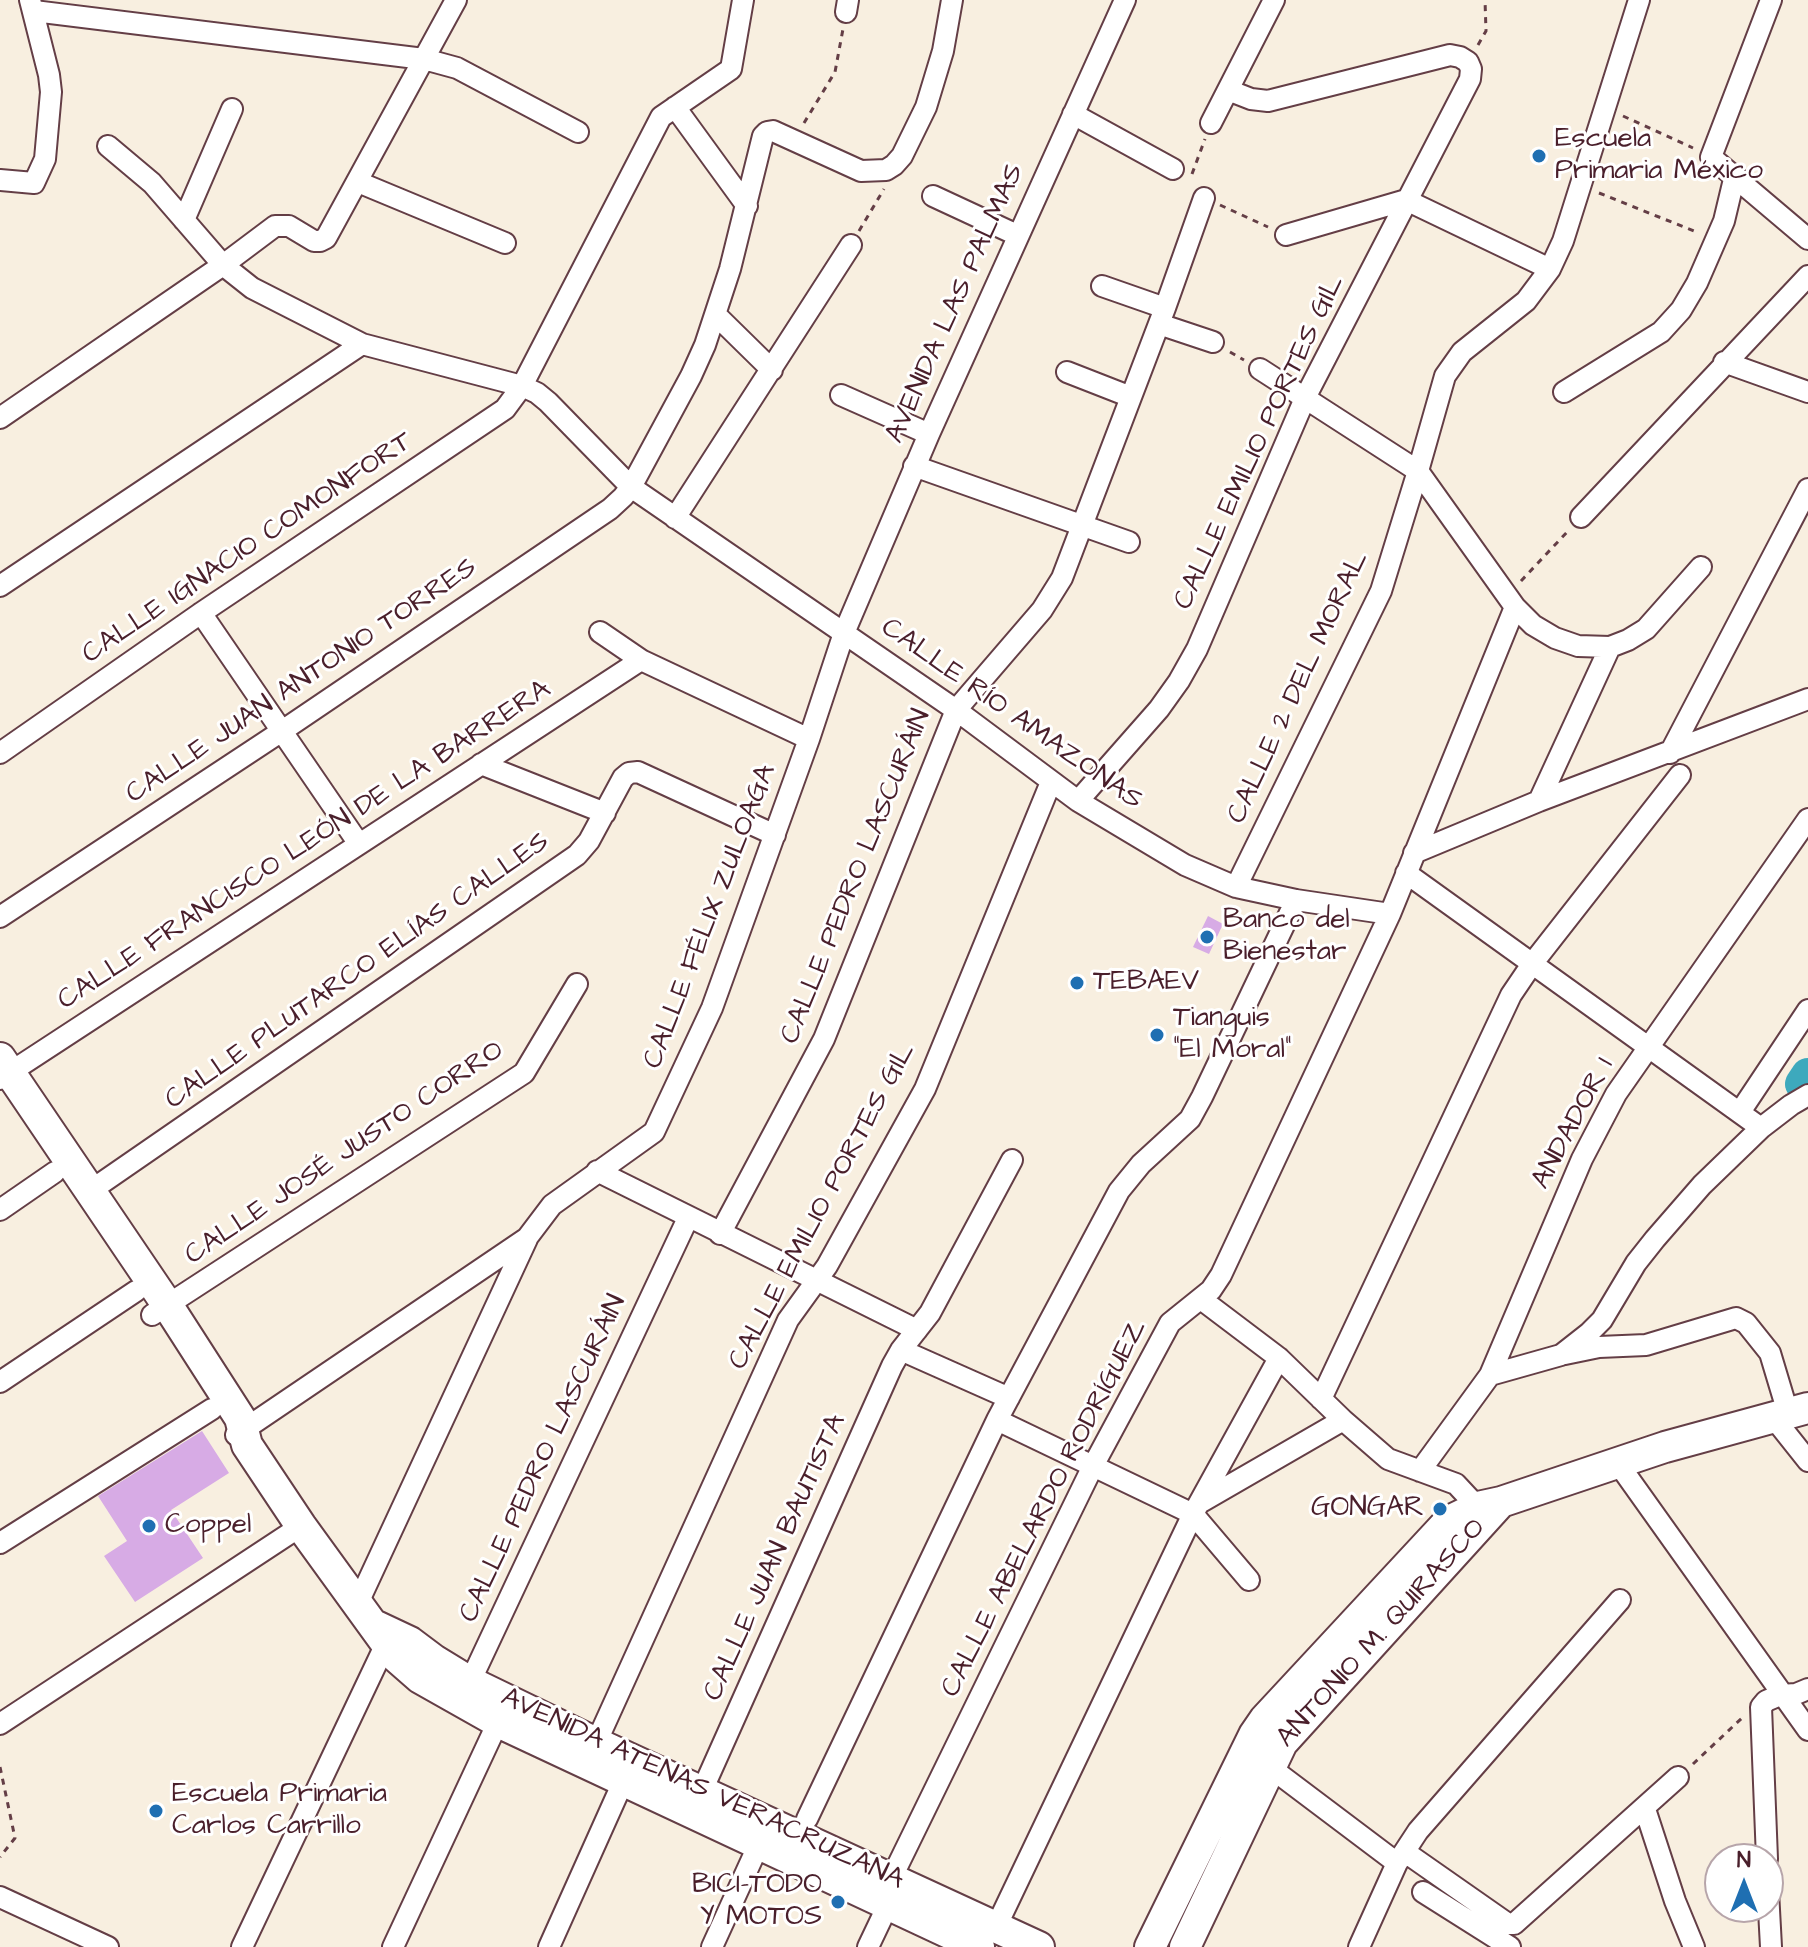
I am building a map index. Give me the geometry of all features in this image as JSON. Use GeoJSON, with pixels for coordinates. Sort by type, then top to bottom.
{"type":"FeatureCollection","features":[{"type":"Feature","properties":{"kind":"main road","name":"AVENIDA ATENAS VERACRUZANA"},"geometry":{"type":"LineString","coordinates":[[2,1075],[90,1191],[212,1409],[242,1437],[301,1526],[396,1657],[420,1678],[498,1722],[623,1782],[697,1802]]}},
{"type":"Feature","properties":{"kind":"main road","name":"AVENIDA ATENAS VERACRUZANA"},"geometry":{"type":"LineString","coordinates":[[2,1075],[55,1172],[240,1418],[242,1437]]}},
{"type":"Feature","properties":{"kind":"main road","name":"ANTONIO M. QUIRASCO"},"geometry":{"type":"LineString","coordinates":[[1185,1947],[1258,1758],[1265,1719],[1449,1521],[1617,1462],[1790,1413]]}},
{"type":"Feature","properties":{"kind":"main road","name":"AVENIDA ATENAS VERACRUZANA"},"geometry":{"type":"LineString","coordinates":[[376,1626],[410,1642],[470,1682],[596,1743],[697,1802],[988,1937],[1039,1947]]}},
{"type":"Feature","properties":{"kind":"main road","name":"ANTONIO M. QUIRASCO"},"geometry":{"type":"LineString","coordinates":[[1150,1947],[1258,1758]]}},
{"type":"Feature","properties":{"kind":"street"},"geometry":{"type":"LineString","coordinates":[[0,418],[281,225],[289,226],[314,241],[326,238],[456,0]]}},
{"type":"Feature","properties":{"kind":"street","name":"CALLE IGNACIO COMONFORT"},"geometry":{"type":"LineString","coordinates":[[0,753],[201,613],[505,409],[522,386],[661,117],[731,69],[743,0]]}},
{"type":"Feature","properties":{"kind":"street"},"geometry":{"type":"LineString","coordinates":[[793,140],[861,171],[889,173],[902,156],[926,107],[943,51],[952,0]]}},
{"type":"Feature","properties":{"kind":"street","name":"AVENIDA LAS PALMAS"},"geometry":{"type":"LineString","coordinates":[[844,633],[914,466],[1125,0]]}},
{"type":"Feature","properties":{"kind":"street"},"geometry":{"type":"LineString","coordinates":[[1211,123],[1274,0]]}},
{"type":"Feature","properties":{"kind":"street","name":"CALLE 2 DEL MORAL"},"geometry":{"type":"LineString","coordinates":[[1236,887],[1381,591],[1445,376],[1462,352],[1526,301],[1550,269],[1563,241],[1639,0]]}},
{"type":"Feature","properties":{"kind":"street"},"geometry":{"type":"LineString","coordinates":[[1771,0],[1711,157],[1808,239]]}},
{"type":"Feature","properties":{"kind":"street"},"geometry":{"type":"LineString","coordinates":[[0,180],[34,183],[45,159],[51,92],[32,5],[424,59],[457,68],[578,132]]}},
{"type":"Feature","properties":{"kind":"street"},"geometry":{"type":"LineString","coordinates":[[1228,90],[1251,99],[1268,101],[1438,57],[1460,57],[1468,62]]}},
{"type":"Feature","properties":{"kind":"street","name":"CALLE EMILIO PORTES GIL"},"geometry":{"type":"LineString","coordinates":[[1078,801],[1159,709],[1197,649],[1306,396],[1470,79],[1468,62]]}},
{"type":"Feature","properties":{"kind":"street"},"geometry":{"type":"LineString","coordinates":[[675,107],[747,206]]}},
{"type":"Feature","properties":{"kind":"street"},"geometry":{"type":"LineString","coordinates":[[184,220],[232,109]]}},
{"type":"Feature","properties":{"kind":"street"},"geometry":{"type":"LineString","coordinates":[[1073,114],[1181,175]]}},
{"type":"Feature","properties":{"kind":"street","name":"CALLE JUAN ANTONIO TORRES"},"geometry":{"type":"LineString","coordinates":[[0,917],[610,509],[631,487],[691,376],[716,315],[763,136],[773,131],[793,140]]}},
{"type":"Feature","properties":{"kind":"street"},"geometry":{"type":"LineString","coordinates":[[108,146],[152,183],[223,265],[252,288],[362,344],[522,386]]}},
{"type":"Feature","properties":{"kind":"street"},"geometry":{"type":"LineString","coordinates":[[1564,392],[1661,332],[1689,297],[1724,221],[1735,175]]}},
{"type":"Feature","properties":{"kind":"street"},"geometry":{"type":"LineString","coordinates":[[358,182],[505,243]]}},
{"type":"Feature","properties":{"kind":"street"},"geometry":{"type":"LineString","coordinates":[[933,196],[1017,235]]}},
{"type":"Feature","properties":{"kind":"street","name":"CALLE PEDRO LASCURÁIN"},"geometry":{"type":"LineString","coordinates":[[720,1234],[824,1039],[956,710],[1052,595],[1062,578],[1204,198]]}},
{"type":"Feature","properties":{"kind":"street"},"geometry":{"type":"LineString","coordinates":[[1286,235],[1406,200],[1550,269]]}},
{"type":"Feature","properties":{"kind":"street"},"geometry":{"type":"LineString","coordinates":[[675,518],[851,245]]}},
{"type":"Feature","properties":{"kind":"street"},"geometry":{"type":"LineString","coordinates":[[1581,517],[1808,276]]}},
{"type":"Feature","properties":{"kind":"street"},"geometry":{"type":"LineString","coordinates":[[1102,286],[1213,342]]}},
{"type":"Feature","properties":{"kind":"street"},"geometry":{"type":"LineString","coordinates":[[716,315],[772,370]]}},
{"type":"Feature","properties":{"kind":"street"},"geometry":{"type":"LineString","coordinates":[[0,586],[362,344]]}},
{"type":"Feature","properties":{"kind":"street"},"geometry":{"type":"LineString","coordinates":[[1724,362],[1808,392]]}},
{"type":"Feature","properties":{"kind":"street"},"geometry":{"type":"LineString","coordinates":[[1260,369],[1418,471],[1511,601],[1533,625],[1555,638],[1578,646],[1610,647],[1628,640],[1646,629],[1701,567]]}},
{"type":"Feature","properties":{"kind":"street"},"geometry":{"type":"LineString","coordinates":[[1067,372],[1131,397]]}},
{"type":"Feature","properties":{"kind":"street","name":"CALLE RÍO AMAZONAS"},"geometry":{"type":"LineString","coordinates":[[522,386],[548,402],[631,487],[956,710],[1078,801],[1185,865],[1236,887],[1296,900],[1390,914]]}},
{"type":"Feature","properties":{"kind":"street"},"geometry":{"type":"LineString","coordinates":[[841,395],[929,434]]}},
{"type":"Feature","properties":{"kind":"street"},"geometry":{"type":"LineString","coordinates":[[914,466],[1129,542]]}},
{"type":"Feature","properties":{"kind":"street"},"geometry":{"type":"LineString","coordinates":[[1670,753],[1808,489]]}},
{"type":"Feature","properties":{"kind":"street","name":"CALLE ABELARDO RODRÍGUEZ"},"geometry":{"type":"LineString","coordinates":[[868,1947],[889,1892],[1093,1466],[1170,1323],[1211,1290],[1221,1275],[1390,914],[1511,601]]}},
{"type":"Feature","properties":{"kind":"street"},"geometry":{"type":"LineString","coordinates":[[201,613],[359,844]]}},
{"type":"Feature","properties":{"kind":"street"},"geometry":{"type":"LineString","coordinates":[[600,632],[641,660],[809,739]]}},
{"type":"Feature","properties":{"kind":"street","name":"CALLE FÉLIX ZULOAGA"},"geometry":{"type":"LineString","coordinates":[[242,1437],[527,1238],[552,1205],[654,1132],[712,1008],[844,633]]}},
{"type":"Feature","properties":{"kind":"street"},"geometry":{"type":"LineString","coordinates":[[1539,801],[1610,647]]}},
{"type":"Feature","properties":{"kind":"street","name":"CALLE FRANCISCO LEÓN DE LA BARRERA"},"geometry":{"type":"LineString","coordinates":[[2,1075],[641,660]]}},
{"type":"Feature","properties":{"kind":"street"},"geometry":{"type":"LineString","coordinates":[[1414,853],[1539,801],[1808,699]]}},
{"type":"Feature","properties":{"kind":"street"},"geometry":{"type":"LineString","coordinates":[[481,764],[605,813]]}},
{"type":"Feature","properties":{"kind":"street","name":"CALLE PLUTARCO ELÍAS CALLES"},"geometry":{"type":"LineString","coordinates":[[90,1191],[577,855],[589,841],[623,778],[629,773],[638,772],[775,835]]}},
{"type":"Feature","properties":{"kind":"street"},"geometry":{"type":"LineString","coordinates":[[1321,1399],[1511,995],[1680,775]]}},
{"type":"Feature","properties":{"kind":"street","name":"CALLE EMILIO PORTES GIL"},"geometry":{"type":"LineString","coordinates":[[596,1743],[788,1320],[827,1266],[925,1089],[1051,782]]}},
{"type":"Feature","properties":{"kind":"street","name":"ANDADOR 1"},"geometry":{"type":"LineString","coordinates":[[1420,1471],[1490,1375],[1582,1159],[1616,1094],[1808,819]]}},
{"type":"Feature","properties":{"kind":"street"},"geometry":{"type":"LineString","coordinates":[[1406,873],[1761,1128]]}},
{"type":"Feature","properties":{"kind":"street"},"geometry":{"type":"LineString","coordinates":[[807,1819],[997,1420],[1119,1191],[1130,1175],[1190,1119],[1296,900]]}},
{"type":"Feature","properties":{"kind":"street","name":"CALLE JOSÉ JUSTO CORRO"},"geometry":{"type":"LineString","coordinates":[[0,1382],[152,1304],[524,1073],[577,984]]}},
{"type":"Feature","properties":{"kind":"street"},"geometry":{"type":"LineString","coordinates":[[1740,1112],[1808,1010]]}},
{"type":"Feature","properties":{"kind":"street"},"geometry":{"type":"LineString","coordinates":[[1561,1355],[1602,1320],[1636,1263],[1702,1185],[1761,1128],[1808,1095]]}},
{"type":"Feature","properties":{"kind":"street","name":"CALLE JUAN BAUTISTA"},"geometry":{"type":"LineString","coordinates":[[697,1802],[901,1350],[930,1313],[1012,1160]]}},
{"type":"Feature","properties":{"kind":"street"},"geometry":{"type":"LineString","coordinates":[[597,1171],[917,1330]]}},
{"type":"Feature","properties":{"kind":"street"},"geometry":{"type":"LineString","coordinates":[[0,1210],[55,1172]]}},
{"type":"Feature","properties":{"kind":"street","name":"CALLE PEDRO LASCURÁIN"},"geometry":{"type":"LineString","coordinates":[[470,1682],[688,1218]]}},
{"type":"Feature","properties":{"kind":"street"},"geometry":{"type":"LineString","coordinates":[[248,1941],[376,1626],[527,1238]]}},
{"type":"Feature","properties":{"kind":"street"},"geometry":{"type":"LineString","coordinates":[[1201,1299],[1279,1358],[1388,1459],[1456,1484],[1488,1509]]}},
{"type":"Feature","properties":{"kind":"street"},"geometry":{"type":"LineString","coordinates":[[1490,1375],[1599,1347],[1646,1345],[1736,1318],[1746,1323],[1770,1353],[1808,1461]]}},
{"type":"Feature","properties":{"kind":"street"},"geometry":{"type":"LineString","coordinates":[[901,1350],[1009,1398]]}},
{"type":"Feature","properties":{"kind":"street"},"geometry":{"type":"LineString","coordinates":[[988,1937],[1197,1508],[1279,1358]]}},
{"type":"Feature","properties":{"kind":"street"},"geometry":{"type":"LineString","coordinates":[[0,1543],[212,1409]]}},
{"type":"Feature","properties":{"kind":"street"},"geometry":{"type":"LineString","coordinates":[[997,1420],[1093,1466],[1197,1508],[1249,1580]]}},
{"type":"Feature","properties":{"kind":"street"},"geometry":{"type":"LineString","coordinates":[[1197,1508],[1343,1420]]}},
{"type":"Feature","properties":{"kind":"street"},"geometry":{"type":"LineString","coordinates":[[1617,1462],[1780,1695],[1808,1730]]}},
{"type":"Feature","properties":{"kind":"street"},"geometry":{"type":"LineString","coordinates":[[0,1724],[301,1526]]}},
{"type":"Feature","properties":{"kind":"street"},"geometry":{"type":"LineString","coordinates":[[1359,1947],[1401,1858],[1436,1809],[1620,1600]]}},
{"type":"Feature","properties":{"kind":"street"},"geometry":{"type":"LineString","coordinates":[[1766,1843],[1761,1707],[1766,1701],[1780,1695],[1808,1689]]}},
{"type":"Feature","properties":{"kind":"street"},"geometry":{"type":"LineString","coordinates":[[393,1947],[498,1722]]}},
{"type":"Feature","properties":{"kind":"street"},"geometry":{"type":"LineString","coordinates":[[1258,1758],[1401,1858],[1449,1883],[1508,1924],[1514,1924],[1678,1777]]}},
{"type":"Feature","properties":{"kind":"street"},"geometry":{"type":"LineString","coordinates":[[549,1947],[623,1782]]}},
{"type":"Feature","properties":{"kind":"street"},"geometry":{"type":"LineString","coordinates":[[1645,1809],[1675,1901],[1694,1947]]}},
{"type":"Feature","properties":{"kind":"street"},"geometry":{"type":"LineString","coordinates":[[712,1947],[764,1833]]}},
{"type":"Feature","properties":{"kind":"street"},"geometry":{"type":"LineString","coordinates":[[1446,1907],[1449,1883]]}},
{"type":"Feature","properties":{"kind":"street"},"geometry":{"type":"LineString","coordinates":[[1423,1892],[1510,1947]]}},
{"type":"Feature","properties":{"kind":"street"},"geometry":{"type":"LineString","coordinates":[[0,1897],[66,1938],[108,1947]]}},
{"type":"Feature","properties":{"kind":"street"},"geometry":{"type":"LineString","coordinates":[[1770,1923],[1771,1947]]}},
{"type":"Feature","properties":{"kind":"path"},"geometry":{"type":"LineString","coordinates":[[1468,62],[1486,31],[1485,0]]}},
{"type":"Feature","properties":{"kind":"path"},"geometry":{"type":"LineString","coordinates":[[793,140],[835,72],[847,6]]}},
{"type":"Feature","properties":{"kind":"path"},"geometry":{"type":"LineString","coordinates":[[1604,108],[1711,157]]}},
{"type":"Feature","properties":{"kind":"path"},"geometry":{"type":"LineString","coordinates":[[1181,175],[1211,123]]}},
{"type":"Feature","properties":{"kind":"path"},"geometry":{"type":"LineString","coordinates":[[851,245],[889,173]]}},
{"type":"Feature","properties":{"kind":"path"},"geometry":{"type":"LineString","coordinates":[[1581,186],[1716,240]]}},
{"type":"Feature","properties":{"kind":"path"},"geometry":{"type":"LineString","coordinates":[[1204,198],[1286,235]]}},
{"type":"Feature","properties":{"kind":"path"},"geometry":{"type":"LineString","coordinates":[[1213,342],[1260,369]]}},
{"type":"Feature","properties":{"kind":"path"},"geometry":{"type":"LineString","coordinates":[[1511,601],[1581,517]]}},
{"type":"Feature","properties":{"kind":"path"},"geometry":{"type":"LineString","coordinates":[[1678,1777],[1748,1712],[1761,1707]]}},
{"type":"Feature","properties":{"kind":"path"},"geometry":{"type":"LineString","coordinates":[[0,1767],[15,1838],[0,1857]]}},
{"type":"Feature","properties":{"kind":"building","name":"Banco del Bienestar"},"geometry":{"type":"Polygon","coordinates":[[[1208,916],[1223,924],[1209,954],[1193,947],[1208,916]]]}},
{"type":"Feature","properties":{"kind":"building","name":"Coppel"},"geometry":{"type":"Polygon","coordinates":[[[202,1431],[229,1473],[171,1510],[203,1558],[135,1602],[104,1556],[127,1541],[98,1496],[202,1431]]]}},
{"type":"Feature","properties":{"kind":"waterway"},"geometry":{"type":"LineString","coordinates":[[1802,1084],[1808,1075]]}},
{"type":"Feature","properties":{"kind":"place","name":"Escuela Primaria México"},"geometry":{"type":"Point","coordinates":[1539,156]}},
{"type":"Feature","properties":{"kind":"place","name":"Banco del Bienestar"},"geometry":{"type":"Point","coordinates":[1207,937]}},
{"type":"Feature","properties":{"kind":"place","name":"TEBAEV"},"geometry":{"type":"Point","coordinates":[1077,983]}},
{"type":"Feature","properties":{"kind":"place","name":"Tianguis \"El Moral\""},"geometry":{"type":"Point","coordinates":[1157,1035]}},
{"type":"Feature","properties":{"kind":"place","name":"GONGAR"},"geometry":{"type":"Point","coordinates":[1440,1509]}},
{"type":"Feature","properties":{"kind":"place","name":"Coppel"},"geometry":{"type":"Point","coordinates":[149,1526]}},
{"type":"Feature","properties":{"kind":"place","name":"Escuela Primaria Carlos Carrillo"},"geometry":{"type":"Point","coordinates":[156,1811]}},
{"type":"Feature","properties":{"kind":"place","name":"BICI-TODO Y MOTOS"},"geometry":{"type":"Point","coordinates":[838,1902]}}]}
